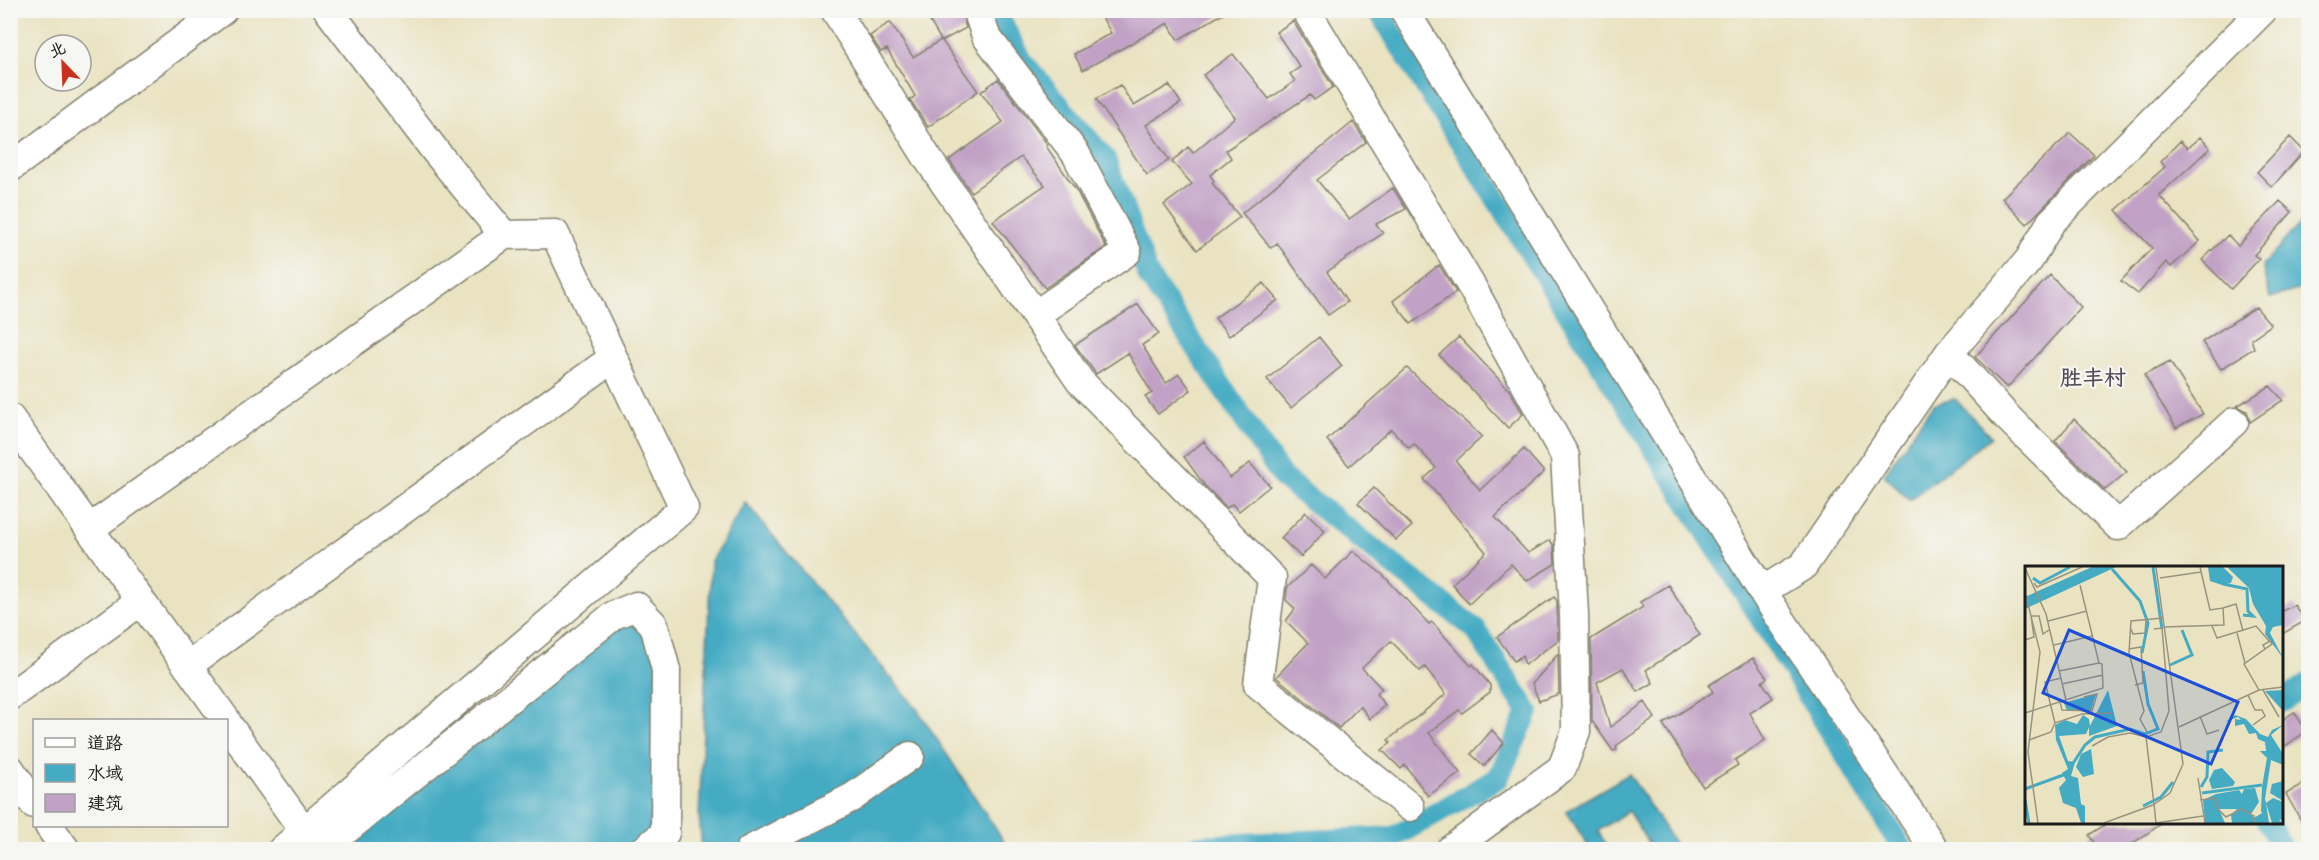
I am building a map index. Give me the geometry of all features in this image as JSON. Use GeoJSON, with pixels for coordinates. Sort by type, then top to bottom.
{"type":"FeatureCollection","features":[{"type":"Feature","properties":{"kind":"street"},"geometry":{"type":"LineString","coordinates":[[10,168],[223,10]]}},
{"type":"Feature","properties":{"kind":"street"},"geometry":{"type":"LineString","coordinates":[[328,10],[436,152],[504,235]]}},
{"type":"Feature","properties":{"kind":"street"},"geometry":{"type":"LineString","coordinates":[[835,10],[930,162],[1080,381],[1272,578],[1258,684],[1410,807]]}},
{"type":"Feature","properties":{"kind":"street"},"geometry":{"type":"LineString","coordinates":[[977,10],[986,36],[1076,154],[1127,252],[1035,315]]}},
{"type":"Feature","properties":{"kind":"street"},"geometry":{"type":"LineString","coordinates":[[1306,10],[1473,289],[1565,456],[1574,614],[1576,731],[1562,768],[1450,849]]}},
{"type":"Feature","properties":{"kind":"street"},"geometry":{"type":"LineString","coordinates":[[1404,10],[1762,591],[1935,849]]}},
{"type":"Feature","properties":{"kind":"street"},"geometry":{"type":"LineString","coordinates":[[1762,591],[1803,566],[1949,353],[2029,260],[2051,222],[2263,10]]}},
{"type":"Feature","properties":{"kind":"street"},"geometry":{"type":"LineString","coordinates":[[89,528],[504,235],[555,234],[684,508],[312,840]]}},
{"type":"Feature","properties":{"kind":"street"},"geometry":{"type":"LineString","coordinates":[[1949,353],[2008,418],[2118,526],[2234,422]]}},
{"type":"Feature","properties":{"kind":"street"},"geometry":{"type":"LineString","coordinates":[[187,666],[613,358]]}},
{"type":"Feature","properties":{"kind":"street"},"geometry":{"type":"LineString","coordinates":[[10,418],[225,719]]}},
{"type":"Feature","properties":{"kind":"street"},"geometry":{"type":"LineString","coordinates":[[10,696],[141,601]]}},
{"type":"Feature","properties":{"kind":"street"},"geometry":{"type":"LineString","coordinates":[[282,849],[312,840],[614,615],[636,606],[654,625],[666,670],[666,833],[644,849]]}},
{"type":"Feature","properties":{"kind":"street"},"geometry":{"type":"LineString","coordinates":[[228,724],[312,840]]}},
{"type":"Feature","properties":{"kind":"street"},"geometry":{"type":"LineString","coordinates":[[750,849],[852,797],[910,756]]}},
{"type":"Feature","properties":{"kind":"street"},"geometry":{"type":"LineString","coordinates":[[10,769],[33,803]]}},
{"type":"Feature","properties":{"kind":"street"},"geometry":{"type":"LineString","coordinates":[[51,827],[66,849]]}},
{"type":"Feature","properties":{"kind":"water"},"geometry":{"type":"Polygon","coordinates":[[[2308,214],[2308,287],[2270,298],[2262,266],[2308,214]]]}},
{"type":"Feature","properties":{"kind":"water"},"geometry":{"type":"Polygon","coordinates":[[[1955,399],[1991,437],[1909,500],[1884,475],[1933,404],[1955,399]]]}},
{"type":"Feature","properties":{"kind":"water"},"geometry":{"type":"Polygon","coordinates":[[[745,502],[917,709],[1009,849],[702,850],[699,816],[711,561],[745,502]]]}},
{"type":"Feature","properties":{"kind":"water"},"geometry":{"type":"Polygon","coordinates":[[[624,615],[643,622],[659,665],[657,834],[625,849],[333,850],[624,615]]]}},
{"type":"Feature","properties":{"kind":"water"},"geometry":{"type":"Polygon","coordinates":[[[1629,774],[1678,849],[1652,849],[1628,811],[1598,831],[1609,849],[1590,849],[1566,811],[1629,774]]]}},
{"type":"Feature","properties":{"kind":"building"},"geometry":{"type":"Polygon","coordinates":[[[923,10],[961,10],[966,28],[942,41],[978,91],[928,127],[910,100],[915,96],[887,49],[881,52],[870,36],[890,22],[913,57],[941,40],[923,10]]]}},
{"type":"Feature","properties":{"kind":"building"},"geometry":{"type":"Polygon","coordinates":[[[1098,10],[1229,10],[1178,40],[1168,23],[1083,70],[1074,54],[1111,33],[1098,10]]]}},
{"type":"Feature","properties":{"kind":"building"},"geometry":{"type":"Polygon","coordinates":[[[1293,21],[1333,87],[1314,100],[1310,95],[1226,150],[1231,158],[1210,175],[1214,181],[1212,183],[1240,217],[1197,250],[1164,205],[1192,184],[1172,162],[1188,147],[1193,153],[1235,117],[1203,75],[1233,54],[1269,99],[1295,81],[1290,74],[1300,67],[1276,32],[1293,21]]]}},
{"type":"Feature","properties":{"kind":"building"},"geometry":{"type":"Polygon","coordinates":[[[998,79],[1048,145],[1046,146],[1076,190],[1106,247],[1045,288],[993,221],[1045,185],[1021,157],[971,192],[949,160],[1003,122],[981,92],[998,79]]]}},
{"type":"Feature","properties":{"kind":"building"},"geometry":{"type":"Polygon","coordinates":[[[1120,85],[1134,106],[1169,85],[1181,103],[1146,125],[1169,160],[1147,175],[1096,99],[1120,85]]]}},
{"type":"Feature","properties":{"kind":"building"},"geometry":{"type":"Polygon","coordinates":[[[1353,122],[1366,142],[1317,180],[1349,219],[1393,188],[1406,209],[1376,224],[1383,233],[1327,272],[1347,302],[1328,315],[1277,243],[1271,248],[1242,213],[1353,122]]]}},
{"type":"Feature","properties":{"kind":"building"},"geometry":{"type":"Polygon","coordinates":[[[2070,133],[2094,155],[2027,224],[2002,198],[2070,133]]]}},
{"type":"Feature","properties":{"kind":"building"},"geometry":{"type":"Polygon","coordinates":[[[2200,137],[2210,148],[2159,195],[2200,241],[2171,267],[2166,262],[2138,294],[2121,281],[2152,248],[2116,210],[2165,167],[2160,162],[2180,141],[2187,148],[2200,137]]]}},
{"type":"Feature","properties":{"kind":"building"},"geometry":{"type":"Polygon","coordinates":[[[2290,137],[2304,151],[2272,187],[2257,172],[2290,137]]]}},
{"type":"Feature","properties":{"kind":"building"},"geometry":{"type":"Polygon","coordinates":[[[2280,201],[2292,212],[2254,255],[2259,259],[2231,289],[2202,260],[2228,235],[2238,246],[2280,201]]]}},
{"type":"Feature","properties":{"kind":"building"},"geometry":{"type":"Polygon","coordinates":[[[1439,265],[1456,292],[1411,324],[1393,301],[1439,265]]]}},
{"type":"Feature","properties":{"kind":"building"},"geometry":{"type":"Polygon","coordinates":[[[2050,275],[2081,307],[2007,388],[1975,357],[2050,275]]]}},
{"type":"Feature","properties":{"kind":"building"},"geometry":{"type":"Polygon","coordinates":[[[1264,283],[1278,300],[1229,336],[1215,318],[1264,283]]]}},
{"type":"Feature","properties":{"kind":"building"},"geometry":{"type":"Polygon","coordinates":[[[1138,304],[1159,334],[1142,345],[1166,383],[1179,374],[1191,390],[1158,414],[1145,397],[1152,393],[1128,353],[1096,374],[1075,345],[1138,304]]]}},
{"type":"Feature","properties":{"kind":"building"},"geometry":{"type":"Polygon","coordinates":[[[2256,307],[2271,325],[2251,339],[2254,348],[2221,369],[2202,342],[2256,307]]]}},
{"type":"Feature","properties":{"kind":"building"},"geometry":{"type":"Polygon","coordinates":[[[1319,337],[1342,366],[1291,408],[1267,379],[1319,337]]]}},
{"type":"Feature","properties":{"kind":"building"},"geometry":{"type":"Polygon","coordinates":[[[1459,337],[1510,391],[1523,414],[1508,428],[1439,355],[1459,337]]]}},
{"type":"Feature","properties":{"kind":"building"},"geometry":{"type":"Polygon","coordinates":[[[2170,362],[2203,414],[2176,428],[2144,375],[2170,362]]]}},
{"type":"Feature","properties":{"kind":"building"},"geometry":{"type":"Polygon","coordinates":[[[1407,368],[1482,437],[1456,461],[1480,490],[1524,449],[1544,472],[1495,517],[1528,553],[1550,540],[1554,546],[1555,564],[1527,581],[1511,564],[1469,604],[1452,584],[1486,552],[1424,479],[1436,468],[1414,444],[1409,448],[1391,429],[1349,466],[1327,440],[1407,368]]]}},
{"type":"Feature","properties":{"kind":"building"},"geometry":{"type":"Polygon","coordinates":[[[2270,386],[2283,400],[2250,422],[2247,411],[2237,406],[2270,386]]]}},
{"type":"Feature","properties":{"kind":"building"},"geometry":{"type":"Polygon","coordinates":[[[2074,419],[2127,472],[2105,490],[2055,441],[2074,419]]]}},
{"type":"Feature","properties":{"kind":"building"},"geometry":{"type":"Polygon","coordinates":[[[1204,441],[1230,478],[1250,463],[1270,486],[1239,511],[1232,504],[1227,508],[1205,486],[1184,457],[1204,441]]]}},
{"type":"Feature","properties":{"kind":"building"},"geometry":{"type":"Polygon","coordinates":[[[1374,488],[1412,526],[1396,540],[1358,503],[1374,488]]]}},
{"type":"Feature","properties":{"kind":"building"},"geometry":{"type":"Polygon","coordinates":[[[1306,512],[1325,531],[1301,557],[1281,538],[1306,512]]]}},
{"type":"Feature","properties":{"kind":"building"},"geometry":{"type":"Polygon","coordinates":[[[1353,551],[1383,575],[1429,624],[1432,622],[1490,685],[1490,692],[1462,713],[1459,710],[1429,733],[1460,773],[1428,796],[1405,765],[1401,769],[1382,750],[1391,743],[1388,740],[1446,694],[1425,667],[1420,671],[1391,641],[1362,668],[1382,689],[1376,694],[1385,705],[1370,719],[1360,706],[1339,728],[1276,677],[1308,643],[1286,621],[1295,609],[1286,600],[1287,588],[1311,565],[1325,579],[1353,551]]]}},
{"type":"Feature","properties":{"kind":"building"},"geometry":{"type":"Polygon","coordinates":[[[1668,585],[1700,635],[1646,670],[1653,683],[1638,692],[1623,668],[1597,682],[1610,727],[1645,702],[1655,718],[1616,746],[1617,750],[1613,751],[1592,721],[1591,639],[1643,607],[1640,602],[1668,585]]]}},
{"type":"Feature","properties":{"kind":"building"},"geometry":{"type":"Polygon","coordinates":[[[1554,597],[1557,601],[1558,640],[1525,665],[1522,656],[1514,661],[1497,637],[1554,597]]]}},
{"type":"Feature","properties":{"kind":"building"},"geometry":{"type":"Polygon","coordinates":[[[2294,605],[2305,621],[2283,633],[2283,610],[2294,605]]]}},
{"type":"Feature","properties":{"kind":"building"},"geometry":{"type":"Polygon","coordinates":[[[1558,654],[1559,694],[1539,701],[1532,684],[1558,654]]]}},
{"type":"Feature","properties":{"kind":"building"},"geometry":{"type":"Polygon","coordinates":[[[1753,658],[1767,678],[1762,682],[1773,698],[1750,713],[1765,740],[1735,760],[1738,765],[1703,787],[1663,724],[1713,692],[1709,685],[1753,658]]]}},
{"type":"Feature","properties":{"kind":"building"},"geometry":{"type":"Polygon","coordinates":[[[2294,712],[2307,731],[2283,747],[2283,719],[2294,712]]]}},
{"type":"Feature","properties":{"kind":"building"},"geometry":{"type":"Polygon","coordinates":[[[1492,730],[1504,743],[1484,766],[1471,754],[1492,730]]]}},
{"type":"Feature","properties":{"kind":"building"},"geometry":{"type":"Polygon","coordinates":[[[2308,781],[2308,833],[2286,794],[2308,781]]]}},
{"type":"Feature","properties":{"kind":"building"},"geometry":{"type":"Polygon","coordinates":[[[2106,824],[2161,824],[2124,849],[2098,849],[2089,835],[2106,824]]]}},
{"type":"Feature","properties":{"kind":"waterway"},"geometry":{"type":"LineString","coordinates":[[995,10],[1022,61],[1105,159],[1149,277],[1283,478],[1475,629],[1528,712],[1498,778],[1394,837],[1197,846],[1191,850]]}},
{"type":"Feature","properties":{"kind":"waterway"},"geometry":{"type":"LineString","coordinates":[[1378,10],[1903,850]]}},
{"type":"Feature","properties":{"kind":"waterway"},"geometry":{"type":"LineString","coordinates":[[2283,701],[2308,684]]}},
{"type":"Feature","properties":{"kind":"waterway"},"geometry":{"type":"LineString","coordinates":[[2269,824],[2283,850]]}},
{"type":"Feature","properties":{"kind":"district","name":"胜丰村"},"geometry":{"type":"Point","coordinates":[2093,377]}}]}
